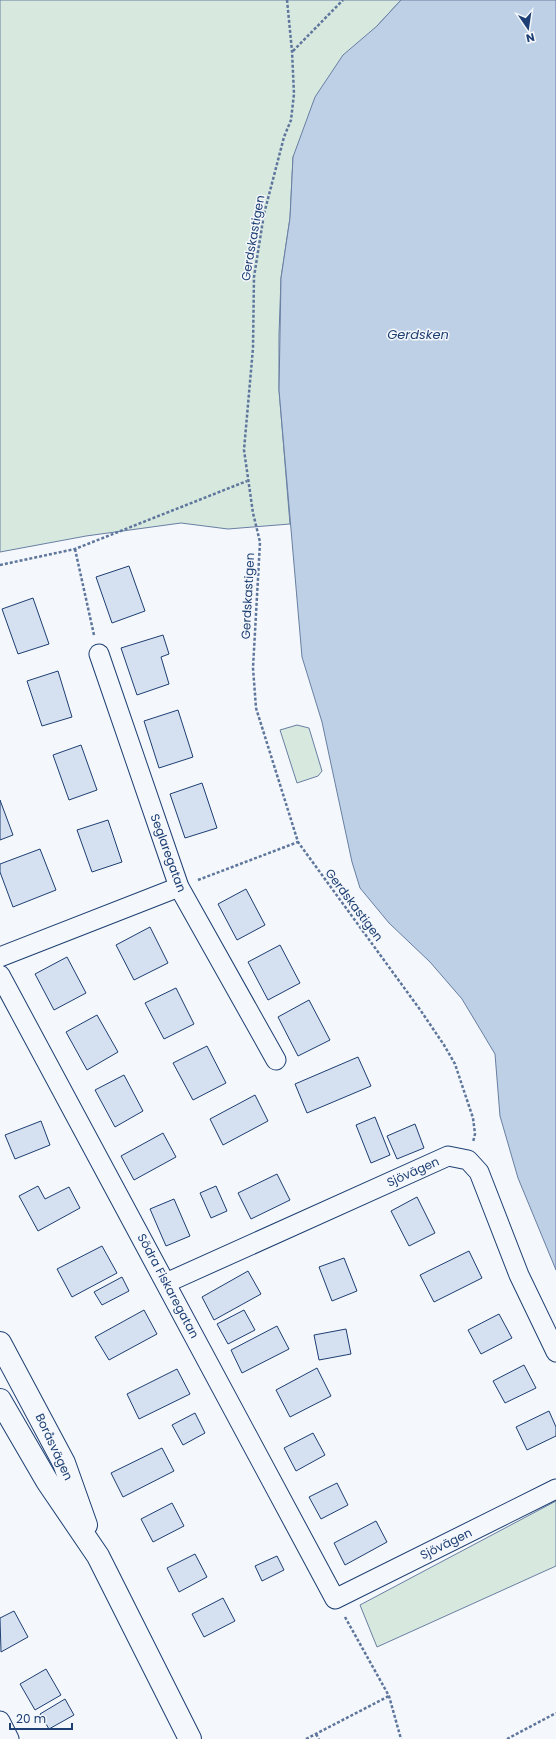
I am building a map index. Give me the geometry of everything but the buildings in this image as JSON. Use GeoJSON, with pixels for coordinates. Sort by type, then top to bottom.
{"type":"FeatureCollection","features":[{"type":"Feature","properties":{"kind":"main road","name":"Boråsvägen"},"geometry":{"type":"LineString","coordinates":[[0,1343],[64,1463],[98,1556],[190,1739]]}},
{"type":"Feature","properties":{"kind":"main road","name":"Boråsvägen"},"geometry":{"type":"LineString","coordinates":[[0,1400],[47,1481],[98,1556]]}},
{"type":"Feature","properties":{"kind":"street","name":"Seglaregatan"},"geometry":{"type":"LineString","coordinates":[[99,654],[179,887],[276,1060]]}},
{"type":"Feature","properties":{"kind":"street"},"geometry":{"type":"LineString","coordinates":[[0,957],[179,887]]}},
{"type":"Feature","properties":{"kind":"street","name":"Södra Fiskaregatan"},"geometry":{"type":"LineString","coordinates":[[0,975],[335,1598]]}},
{"type":"Feature","properties":{"kind":"street","name":"Sjövägen"},"geometry":{"type":"LineString","coordinates":[[166,1283],[448,1156],[468,1160]]}},
{"type":"Feature","properties":{"kind":"street"},"geometry":{"type":"LineString","coordinates":[[468,1160],[479,1172],[519,1275],[556,1352]]}},
{"type":"Feature","properties":{"kind":"street","name":"Sjövägen"},"geometry":{"type":"LineString","coordinates":[[335,1598],[556,1490]]}},
{"type":"Feature","properties":{"kind":"street"},"geometry":{"type":"LineString","coordinates":[[0,1721],[8,1739]]}},
{"type":"Feature","properties":{"kind":"path","name":"Gerdskastigen"},"geometry":{"type":"LineString","coordinates":[[287,0],[294,94],[291,120],[284,137],[264,214],[254,277],[253,348],[244,450],[248,481],[260,542],[253,668],[256,708],[298,842],[421,1012],[455,1064],[473,1118],[475,1134],[468,1160]]}},
{"type":"Feature","properties":{"kind":"path"},"geometry":{"type":"LineString","coordinates":[[292,51],[343,0]]}},
{"type":"Feature","properties":{"kind":"path"},"geometry":{"type":"LineString","coordinates":[[0,565],[75,549],[248,481]]}},
{"type":"Feature","properties":{"kind":"path"},"geometry":{"type":"LineString","coordinates":[[75,549],[99,654]]}},
{"type":"Feature","properties":{"kind":"path"},"geometry":{"type":"LineString","coordinates":[[179,887],[298,842]]}},
{"type":"Feature","properties":{"kind":"path"},"geometry":{"type":"LineString","coordinates":[[335,1598],[389,1696],[401,1739]]}},
{"type":"Feature","properties":{"kind":"path"},"geometry":{"type":"LineString","coordinates":[[306,1739],[389,1696]]}},
{"type":"Feature","properties":{"kind":"path"},"geometry":{"type":"LineString","coordinates":[[507,1739],[556,1713]]}},
{"type":"Feature","properties":{"kind":"path"},"geometry":{"type":"LineString","coordinates":[[316,1734],[319,1739]]}},
{"type":"Feature","properties":{"kind":"shaded area"},"geometry":{"type":"Polygon","coordinates":[[[0,0],[401,0],[377,26],[293,157],[290,218],[281,278],[279,335],[279,390],[290,524],[228,529],[181,523],[86,536],[0,552],[0,0]]]}},
{"type":"Feature","properties":{"kind":"shaded area"},"geometry":{"type":"Polygon","coordinates":[[[297,725],[309,728],[322,771],[318,776],[297,783],[280,730],[297,725]]]}},
{"type":"Feature","properties":{"kind":"shaded area"},"geometry":{"type":"Polygon","coordinates":[[[556,1501],[556,1566],[377,1647],[360,1605],[556,1501]]]}},
{"type":"Feature","properties":{"kind":"water","name":"Gerdsken"},"geometry":{"type":"Polygon","coordinates":[[[401,0],[556,0],[556,1270],[518,1178],[500,1116],[495,1054],[462,999],[430,962],[389,923],[360,888],[352,862],[322,722],[302,657],[279,390],[281,278],[290,218],[293,157],[315,97],[343,55],[377,26],[401,0]]]}}]}
